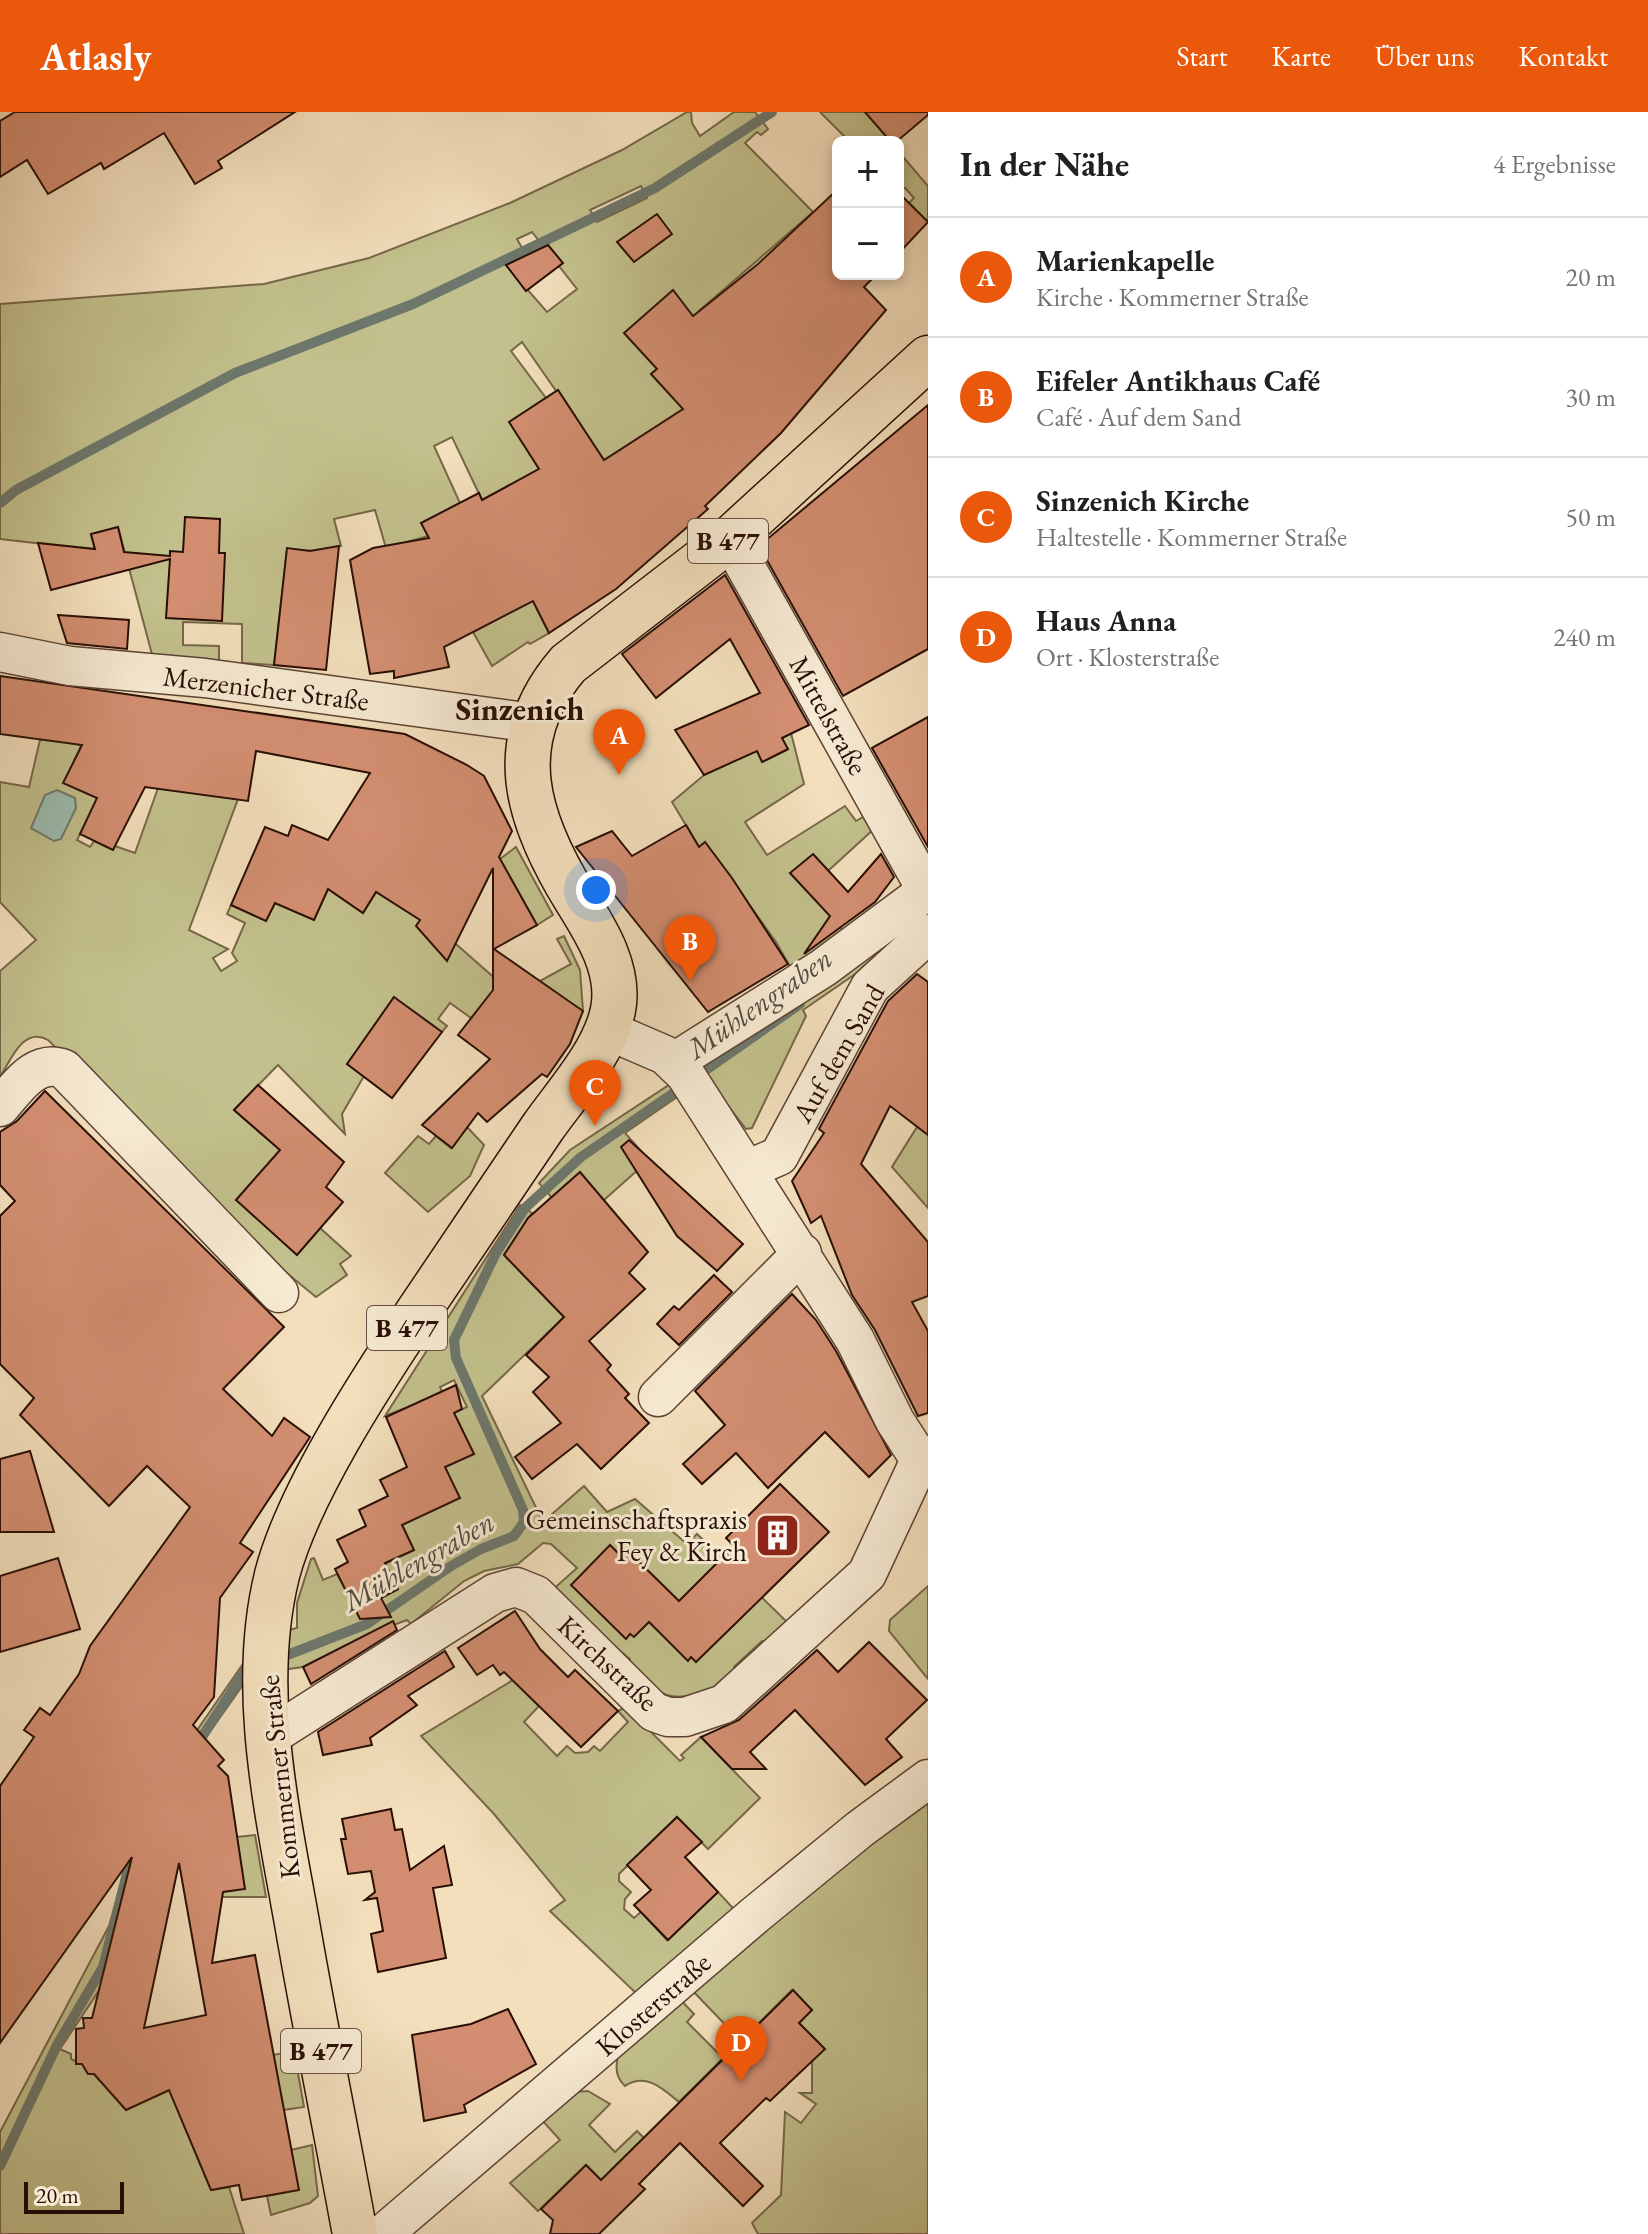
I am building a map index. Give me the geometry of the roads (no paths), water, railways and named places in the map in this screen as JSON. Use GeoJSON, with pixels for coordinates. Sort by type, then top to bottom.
{"type":"FeatureCollection","features":[{"type":"Feature","properties":{"kind":"main road","name":"Kommerner Straße"},"geometry":{"type":"LineString","coordinates":[[355,2234],[278,1818],[269,1737],[266,1664],[278,1572],[300,1516],[323,1471],[404,1333],[607,1030],[614,990],[605,955],[548,849],[531,800],[527,755],[533,723],[549,689],[568,664],[730,539],[928,358]]}},
{"type":"Feature","properties":{"kind":"street","name":"Mittelstraße"},"geometry":{"type":"LineString","coordinates":[[730,539],[928,891]]}},
{"type":"Feature","properties":{"kind":"street","name":"Merzenicher Straße"},"geometry":{"type":"LineString","coordinates":[[0,652],[70,666],[205,678],[533,723]]}},
{"type":"Feature","properties":{"kind":"street","name":"Auf dem Sand"},"geometry":{"type":"LineString","coordinates":[[684,1074],[928,891]]}},
{"type":"Feature","properties":{"kind":"street","name":"Auf dem Sand"},"geometry":{"type":"LineString","coordinates":[[749,1169],[779,1156],[870,987],[928,934]]}},
{"type":"Feature","properties":{"kind":"street"},"geometry":{"type":"LineString","coordinates":[[607,1030],[684,1074]]}},
{"type":"Feature","properties":{"kind":"street"},"geometry":{"type":"LineString","coordinates":[[0,1107],[36,1069],[46,1066],[64,1069],[279,1293]]}},
{"type":"Feature","properties":{"kind":"street","name":"Kirchstraße"},"geometry":{"type":"LineString","coordinates":[[269,1737],[495,1593],[516,1587],[536,1595],[654,1712],[668,1717],[685,1717],[719,1707],[867,1574],[924,1458],[895,1421],[855,1340],[802,1253],[684,1074]]}},
{"type":"Feature","properties":{"kind":"street"},"geometry":{"type":"LineString","coordinates":[[658,1397],[802,1253]]}},
{"type":"Feature","properties":{"kind":"street","name":"Klosterstraße"},"geometry":{"type":"LineString","coordinates":[[383,2234],[755,1915],[860,1829],[928,1779]]}},
{"type":"Feature","properties":{"kind":"water"},"geometry":{"type":"Polygon","coordinates":[[[57,790],[75,798],[76,808],[61,839],[54,841],[31,828],[45,795],[57,790]]]}},
{"type":"Feature","properties":{"kind":"waterway"},"geometry":{"type":"LineString","coordinates":[[0,503],[16,490],[235,373],[413,304],[655,188],[772,112]]}},
{"type":"Feature","properties":{"kind":"waterway","name":"Mühlengraben"},"geometry":{"type":"LineString","coordinates":[[696,1077],[800,1004]]}},
{"type":"Feature","properties":{"kind":"waterway","name":"Mühlengraben"},"geometry":{"type":"LineString","coordinates":[[277,1659],[367,1624],[451,1566],[481,1549],[514,1536],[524,1522],[523,1510],[456,1358],[454,1340],[496,1253],[525,1208],[581,1157],[682,1087]]}},
{"type":"Feature","properties":{"kind":"waterway","name":"Mühlengraben"},"geometry":{"type":"LineString","coordinates":[[196,1746],[245,1671],[255,1668]]}},
{"type":"Feature","properties":{"kind":"waterway","name":"Mühlengraben"},"geometry":{"type":"LineString","coordinates":[[0,2166],[57,2045],[103,1967],[134,1846]]}},
{"type":"Feature","properties":{"kind":"place","name":"Marienkapelle"},"geometry":{"type":"Point","coordinates":[619,775]}},
{"type":"Feature","properties":{"kind":"place","name":"Eifeler Antikhaus Café"},"geometry":{"type":"Point","coordinates":[690,981]}},
{"type":"Feature","properties":{"kind":"place","name":"Sinzenich Kirche"},"geometry":{"type":"Point","coordinates":[595,1126]}},
{"type":"Feature","properties":{"kind":"place","name":"Gemeinschaftspraxis Fey & Kirch"},"geometry":{"type":"Point","coordinates":[778,1535]}},
{"type":"Feature","properties":{"kind":"place","name":"Haus Anna"},"geometry":{"type":"Point","coordinates":[741,2082]}},
{"type":"Feature","properties":{"kind":"district","name":"Sinzenich"},"geometry":{"type":"Point","coordinates":[520,709]}}]}
